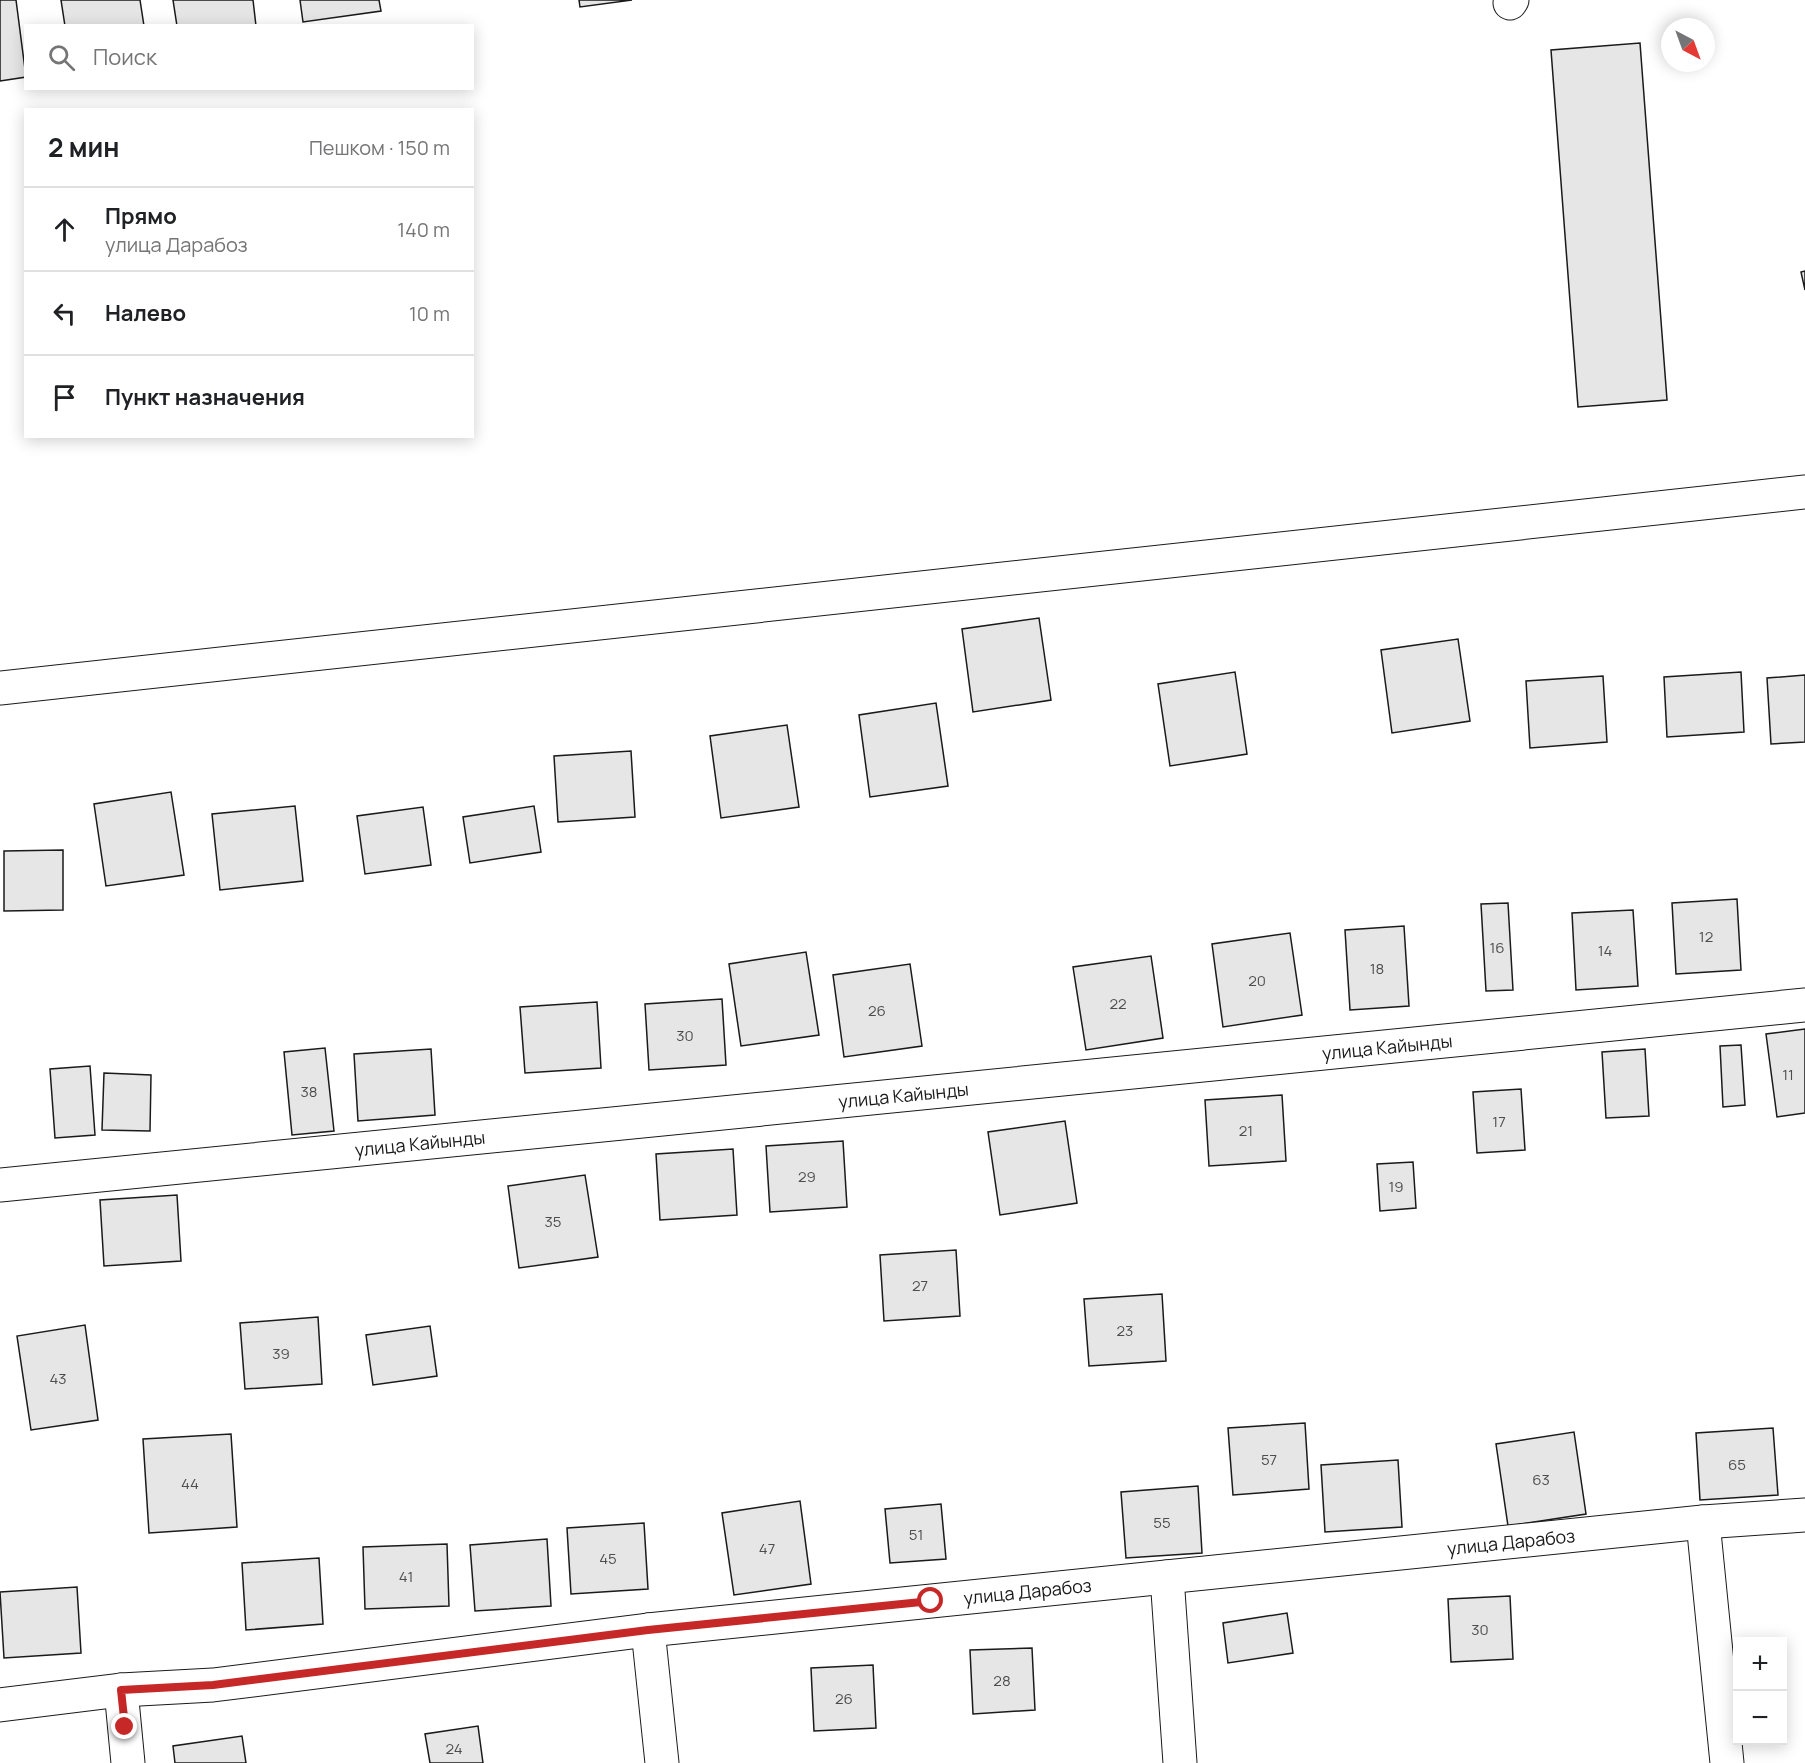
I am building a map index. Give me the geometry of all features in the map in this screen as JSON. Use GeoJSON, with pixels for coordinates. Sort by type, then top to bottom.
{"type":"FeatureCollection","features":[{"type":"Feature","properties":{"kind":"street"},"geometry":{"type":"LineString","coordinates":[[0,688],[1805,492]]}},
{"type":"Feature","properties":{"kind":"street","name":"улица Кайынды"},"geometry":{"type":"LineString","coordinates":[[0,1185],[1805,1005]]}},
{"type":"Feature","properties":{"kind":"street","name":"улица Дарабоз"},"geometry":{"type":"LineString","coordinates":[[0,1704],[121,1690],[213,1685],[648,1630],[1704,1522],[1805,1515]]}},
{"type":"Feature","properties":{"kind":"street"},"geometry":{"type":"LineString","coordinates":[[1704,1522],[1727,1763]]}},
{"type":"Feature","properties":{"kind":"street"},"geometry":{"type":"LineString","coordinates":[[1167,1577],[1180,1763]]}},
{"type":"Feature","properties":{"kind":"street"},"geometry":{"type":"LineString","coordinates":[[648,1630],[662,1763]]}},
{"type":"Feature","properties":{"kind":"street"},"geometry":{"type":"LineString","coordinates":[[121,1690],[128,1763]]}},
{"type":"Feature","properties":{"kind":"building"},"geometry":{"type":"Polygon","coordinates":[[[0,0],[16,0],[24,77],[0,81],[0,0]]]}},
{"type":"Feature","properties":{"kind":"building"},"geometry":{"type":"Polygon","coordinates":[[[61,0],[140,0],[144,24],[65,24],[61,0]]]}},
{"type":"Feature","properties":{"kind":"building"},"geometry":{"type":"Polygon","coordinates":[[[173,0],[253,0],[256,24],[177,24],[173,0]]]}},
{"type":"Feature","properties":{"kind":"building"},"geometry":{"type":"Polygon","coordinates":[[[300,0],[379,0],[381,11],[303,22],[300,0]]]}},
{"type":"Feature","properties":{"kind":"building"},"geometry":{"type":"Polygon","coordinates":[[[579,0],[632,0],[580,7],[579,0]]]}},
{"type":"Feature","properties":{"kind":"building"},"geometry":{"type":"Polygon","coordinates":[[[1640,43],[1667,400],[1578,407],[1551,50],[1640,43]]]}},
{"type":"Feature","properties":{"kind":"building"},"geometry":{"type":"Polygon","coordinates":[[[1805,271],[1805,290],[1801,272],[1805,271]]]}},
{"type":"Feature","properties":{"kind":"building"},"geometry":{"type":"Polygon","coordinates":[[[1039,618],[1051,700],[973,712],[962,629],[1039,618]]]}},
{"type":"Feature","properties":{"kind":"building"},"geometry":{"type":"Polygon","coordinates":[[[1458,639],[1470,721],[1392,733],[1381,650],[1458,639]]]}},
{"type":"Feature","properties":{"kind":"building"},"geometry":{"type":"Polygon","coordinates":[[[1235,672],[1247,754],[1170,766],[1158,684],[1235,672]]]}},
{"type":"Feature","properties":{"kind":"building"},"geometry":{"type":"Polygon","coordinates":[[[1741,672],[1744,732],[1667,737],[1664,677],[1741,672]]]}},
{"type":"Feature","properties":{"kind":"building"},"geometry":{"type":"Polygon","coordinates":[[[1805,675],[1805,742],[1771,744],[1767,678],[1805,675]]]}},
{"type":"Feature","properties":{"kind":"building"},"geometry":{"type":"Polygon","coordinates":[[[1603,676],[1607,742],[1530,748],[1526,681],[1603,676]]]}},
{"type":"Feature","properties":{"kind":"building"},"geometry":{"type":"Polygon","coordinates":[[[936,703],[948,786],[870,797],[859,715],[936,703]]]}},
{"type":"Feature","properties":{"kind":"building"},"geometry":{"type":"Polygon","coordinates":[[[787,725],[799,807],[721,818],[710,736],[787,725]]]}},
{"type":"Feature","properties":{"kind":"building"},"geometry":{"type":"Polygon","coordinates":[[[631,751],[635,817],[558,822],[554,756],[631,751]]]}},
{"type":"Feature","properties":{"kind":"building"},"geometry":{"type":"Polygon","coordinates":[[[171,792],[184,875],[106,886],[94,804],[171,792]]]}},
{"type":"Feature","properties":{"kind":"building"},"geometry":{"type":"Polygon","coordinates":[[[295,806],[303,881],[220,890],[212,814],[295,806]]]}},
{"type":"Feature","properties":{"kind":"building"},"geometry":{"type":"Polygon","coordinates":[[[534,806],[541,852],[470,863],[463,817],[534,806]]]}},
{"type":"Feature","properties":{"kind":"building"},"geometry":{"type":"Polygon","coordinates":[[[423,807],[431,865],[365,874],[357,816],[423,807]]]}},
{"type":"Feature","properties":{"kind":"building"},"geometry":{"type":"Polygon","coordinates":[[[63,850],[63,910],[4,911],[4,851],[63,850]]]}},
{"type":"Feature","properties":{"kind":"building"},"geometry":{"type":"Polygon","coordinates":[[[1737,899],[1741,970],[1676,974],[1672,903],[1737,899]]]}},
{"type":"Feature","properties":{"kind":"building"},"geometry":{"type":"Polygon","coordinates":[[[1508,903],[1513,990],[1486,991],[1481,904],[1508,903]]]}},
{"type":"Feature","properties":{"kind":"building"},"geometry":{"type":"Polygon","coordinates":[[[1633,910],[1638,986],[1576,990],[1572,913],[1633,910]]]}},
{"type":"Feature","properties":{"kind":"building"},"geometry":{"type":"Polygon","coordinates":[[[1404,926],[1409,1006],[1350,1010],[1345,930],[1404,926]]]}},
{"type":"Feature","properties":{"kind":"building"},"geometry":{"type":"Polygon","coordinates":[[[1290,933],[1302,1015],[1223,1027],[1212,944],[1290,933]]]}},
{"type":"Feature","properties":{"kind":"building"},"geometry":{"type":"Polygon","coordinates":[[[806,952],[819,1035],[741,1046],[729,964],[806,952]]]}},
{"type":"Feature","properties":{"kind":"building"},"geometry":{"type":"Polygon","coordinates":[[[1151,956],[1163,1038],[1086,1050],[1073,967],[1151,956]]]}},
{"type":"Feature","properties":{"kind":"building"},"geometry":{"type":"Polygon","coordinates":[[[910,964],[922,1046],[844,1057],[833,975],[910,964]]]}},
{"type":"Feature","properties":{"kind":"building"},"geometry":{"type":"Polygon","coordinates":[[[722,999],[726,1065],[649,1070],[645,1004],[722,999]]]}},
{"type":"Feature","properties":{"kind":"building"},"geometry":{"type":"Polygon","coordinates":[[[597,1002],[601,1068],[525,1073],[520,1007],[597,1002]]]}},
{"type":"Feature","properties":{"kind":"building"},"geometry":{"type":"Polygon","coordinates":[[[1805,1029],[1805,1113],[1777,1117],[1766,1034],[1805,1029]]]}},
{"type":"Feature","properties":{"kind":"building"},"geometry":{"type":"Polygon","coordinates":[[[1741,1045],[1745,1105],[1723,1107],[1720,1046],[1741,1045]]]}},
{"type":"Feature","properties":{"kind":"building"},"geometry":{"type":"Polygon","coordinates":[[[325,1048],[334,1131],[292,1135],[284,1052],[325,1048]]]}},
{"type":"Feature","properties":{"kind":"building"},"geometry":{"type":"Polygon","coordinates":[[[431,1049],[435,1115],[358,1121],[354,1054],[431,1049]]]}},
{"type":"Feature","properties":{"kind":"building"},"geometry":{"type":"Polygon","coordinates":[[[1645,1049],[1649,1116],[1606,1118],[1602,1052],[1645,1049]]]}},
{"type":"Feature","properties":{"kind":"building"},"geometry":{"type":"Polygon","coordinates":[[[90,1066],[95,1135],[55,1138],[50,1069],[90,1066]]]}},
{"type":"Feature","properties":{"kind":"building"},"geometry":{"type":"Polygon","coordinates":[[[104,1073],[151,1075],[150,1131],[102,1130],[104,1073]]]}},
{"type":"Feature","properties":{"kind":"building"},"geometry":{"type":"Polygon","coordinates":[[[1521,1089],[1525,1150],[1477,1153],[1473,1092],[1521,1089]]]}},
{"type":"Feature","properties":{"kind":"building"},"geometry":{"type":"Polygon","coordinates":[[[1282,1095],[1286,1161],[1209,1166],[1205,1100],[1282,1095]]]}},
{"type":"Feature","properties":{"kind":"building"},"geometry":{"type":"Polygon","coordinates":[[[1065,1121],[1077,1203],[1000,1215],[988,1132],[1065,1121]]]}},
{"type":"Feature","properties":{"kind":"building"},"geometry":{"type":"Polygon","coordinates":[[[843,1141],[847,1207],[770,1212],[766,1146],[843,1141]]]}},
{"type":"Feature","properties":{"kind":"building"},"geometry":{"type":"Polygon","coordinates":[[[733,1149],[737,1215],[660,1220],[656,1154],[733,1149]]]}},
{"type":"Feature","properties":{"kind":"building"},"geometry":{"type":"Polygon","coordinates":[[[1413,1162],[1416,1208],[1380,1211],[1377,1164],[1413,1162]]]}},
{"type":"Feature","properties":{"kind":"building"},"geometry":{"type":"Polygon","coordinates":[[[585,1175],[598,1257],[519,1268],[508,1186],[585,1175]]]}},
{"type":"Feature","properties":{"kind":"building"},"geometry":{"type":"Polygon","coordinates":[[[177,1195],[181,1261],[104,1266],[100,1200],[177,1195]]]}},
{"type":"Feature","properties":{"kind":"building"},"geometry":{"type":"Polygon","coordinates":[[[956,1250],[960,1316],[884,1321],[880,1255],[956,1250]]]}},
{"type":"Feature","properties":{"kind":"building"},"geometry":{"type":"Polygon","coordinates":[[[1162,1294],[1166,1361],[1089,1366],[1084,1299],[1162,1294]]]}},
{"type":"Feature","properties":{"kind":"building"},"geometry":{"type":"Polygon","coordinates":[[[318,1317],[322,1384],[245,1389],[240,1323],[318,1317]]]}},
{"type":"Feature","properties":{"kind":"building"},"geometry":{"type":"Polygon","coordinates":[[[85,1325],[98,1420],[31,1430],[17,1336],[85,1325]]]}},
{"type":"Feature","properties":{"kind":"building"},"geometry":{"type":"Polygon","coordinates":[[[430,1326],[437,1376],[373,1385],[366,1335],[430,1326]]]}},
{"type":"Feature","properties":{"kind":"building"},"geometry":{"type":"Polygon","coordinates":[[[1305,1423],[1309,1489],[1233,1495],[1228,1428],[1305,1423]]]}},
{"type":"Feature","properties":{"kind":"building"},"geometry":{"type":"Polygon","coordinates":[[[1773,1428],[1778,1495],[1700,1500],[1696,1433],[1773,1428]]]}},
{"type":"Feature","properties":{"kind":"building"},"geometry":{"type":"Polygon","coordinates":[[[1574,1432],[1586,1514],[1508,1526],[1496,1444],[1574,1432]]]}},
{"type":"Feature","properties":{"kind":"building"},"geometry":{"type":"Polygon","coordinates":[[[231,1434],[237,1527],[149,1533],[143,1439],[231,1434]]]}},
{"type":"Feature","properties":{"kind":"building"},"geometry":{"type":"Polygon","coordinates":[[[1398,1460],[1402,1527],[1325,1532],[1321,1465],[1398,1460]]]}},
{"type":"Feature","properties":{"kind":"building"},"geometry":{"type":"Polygon","coordinates":[[[1198,1486],[1202,1553],[1126,1558],[1121,1492],[1198,1486]]]}},
{"type":"Feature","properties":{"kind":"building"},"geometry":{"type":"Polygon","coordinates":[[[800,1501],[811,1584],[734,1595],[722,1513],[800,1501]]]}},
{"type":"Feature","properties":{"kind":"building"},"geometry":{"type":"Polygon","coordinates":[[[941,1504],[946,1559],[890,1563],[885,1509],[941,1504]]]}},
{"type":"Feature","properties":{"kind":"building"},"geometry":{"type":"Polygon","coordinates":[[[644,1523],[648,1589],[571,1594],[567,1528],[644,1523]]]}},
{"type":"Feature","properties":{"kind":"building"},"geometry":{"type":"Polygon","coordinates":[[[547,1539],[551,1606],[475,1611],[470,1545],[547,1539]]]}},
{"type":"Feature","properties":{"kind":"building"},"geometry":{"type":"Polygon","coordinates":[[[447,1544],[449,1606],[365,1609],[363,1547],[447,1544]]]}},
{"type":"Feature","properties":{"kind":"building"},"geometry":{"type":"Polygon","coordinates":[[[319,1558],[323,1624],[246,1630],[242,1563],[319,1558]]]}},
{"type":"Feature","properties":{"kind":"building"},"geometry":{"type":"Polygon","coordinates":[[[77,1587],[81,1653],[4,1658],[0,1592],[77,1587]]]}},
{"type":"Feature","properties":{"kind":"building"},"geometry":{"type":"Polygon","coordinates":[[[1510,1596],[1513,1659],[1451,1662],[1448,1599],[1510,1596]]]}},
{"type":"Feature","properties":{"kind":"building"},"geometry":{"type":"Polygon","coordinates":[[[1287,1613],[1293,1653],[1228,1663],[1223,1623],[1287,1613]]]}},
{"type":"Feature","properties":{"kind":"building"},"geometry":{"type":"Polygon","coordinates":[[[1032,1648],[1035,1710],[973,1714],[970,1650],[1032,1648]]]}},
{"type":"Feature","properties":{"kind":"building"},"geometry":{"type":"Polygon","coordinates":[[[873,1665],[876,1728],[814,1731],[811,1668],[873,1665]]]}},
{"type":"Feature","properties":{"kind":"building"},"geometry":{"type":"Polygon","coordinates":[[[478,1726],[483,1763],[430,1763],[425,1734],[478,1726]]]}},
{"type":"Feature","properties":{"kind":"building"},"geometry":{"type":"Polygon","coordinates":[[[242,1736],[246,1763],[175,1763],[173,1746],[242,1736]]]}},
{"type":"Feature","properties":{"kind":"route"},"geometry":{"type":"LineString","coordinates":[[125,1727],[121,1690],[213,1685],[648,1630],[931,1601]]}}]}
